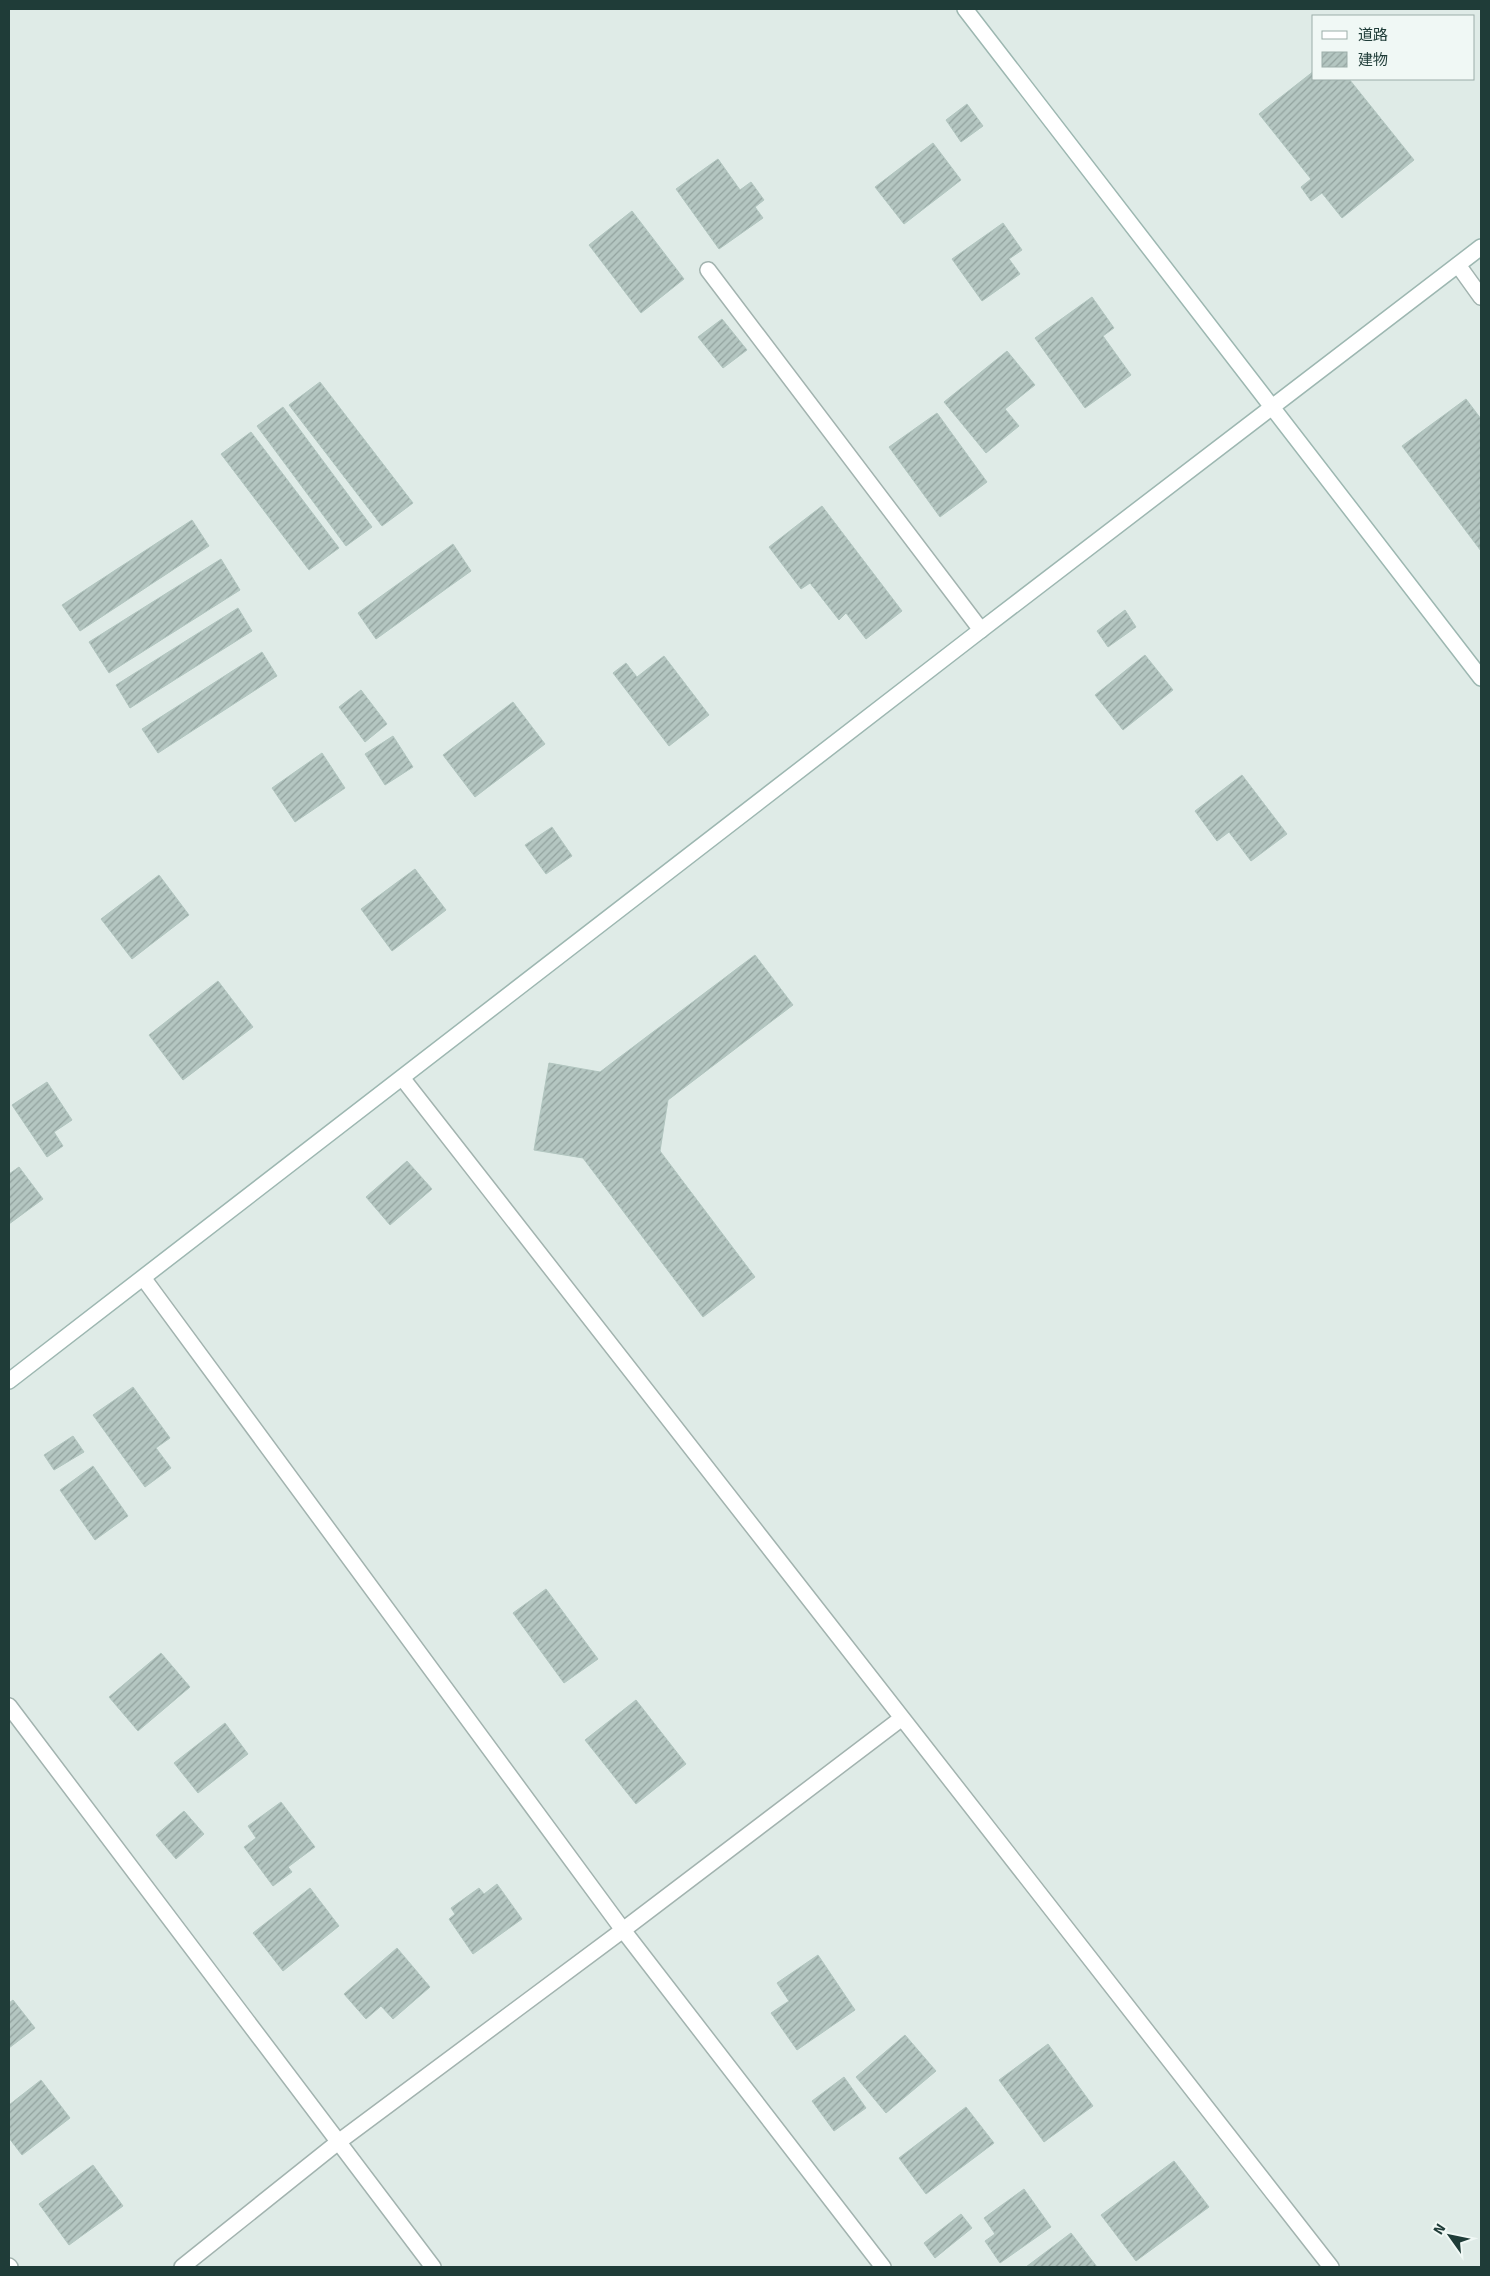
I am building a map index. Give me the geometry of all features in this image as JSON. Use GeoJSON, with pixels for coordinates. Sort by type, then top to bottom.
{"type":"FeatureCollection","features":[{"type":"Feature","properties":{"kind":"street"},"geometry":{"type":"LineString","coordinates":[[965,9],[1481,678]]}},
{"type":"Feature","properties":{"kind":"street"},"geometry":{"type":"LineString","coordinates":[[9,1382],[403,1079],[980,630],[1481,247]]}},
{"type":"Feature","properties":{"kind":"street"},"geometry":{"type":"LineString","coordinates":[[1458,265],[1481,297]]}},
{"type":"Feature","properties":{"kind":"street"},"geometry":{"type":"LineString","coordinates":[[708,270],[980,630]]}},
{"type":"Feature","properties":{"kind":"street"},"geometry":{"type":"LineString","coordinates":[[403,1079],[1331,2267]]}},
{"type":"Feature","properties":{"kind":"street"},"geometry":{"type":"LineString","coordinates":[[144,1279],[623,1930],[883,2267]]}},
{"type":"Feature","properties":{"kind":"street"},"geometry":{"type":"LineString","coordinates":[[9,1706],[337,2143],[433,2267]]}},
{"type":"Feature","properties":{"kind":"street"},"geometry":{"type":"LineString","coordinates":[[182,2267],[337,2143],[623,1930],[902,1718]]}},
{"type":"Feature","properties":{"kind":"building"},"geometry":{"type":"Polygon","coordinates":[[[1312,73],[1312,80],[1350,80],[1414,160],[1342,218],[1322,193],[1311,201],[1301,187],[1311,179],[1259,114],[1312,73]]]}},
{"type":"Feature","properties":{"kind":"building"},"geometry":{"type":"Polygon","coordinates":[[[967,104],[983,126],[961,142],[946,120],[967,104]]]}},
{"type":"Feature","properties":{"kind":"building"},"geometry":{"type":"Polygon","coordinates":[[[933,143],[961,180],[904,224],[875,187],[933,143]]]}},
{"type":"Feature","properties":{"kind":"building"},"geometry":{"type":"Polygon","coordinates":[[[718,159],[740,190],[751,182],[764,200],[755,207],[763,218],[719,249],[676,189],[718,159]]]}},
{"type":"Feature","properties":{"kind":"building"},"geometry":{"type":"Polygon","coordinates":[[[632,211],[684,279],[641,313],[589,245],[632,211]]]}},
{"type":"Feature","properties":{"kind":"building"},"geometry":{"type":"Polygon","coordinates":[[[1003,223],[1022,250],[1009,259],[1020,274],[982,301],[952,259],[1003,223]]]}},
{"type":"Feature","properties":{"kind":"building"},"geometry":{"type":"Polygon","coordinates":[[[1092,297],[1114,328],[1103,336],[1131,375],[1085,408],[1035,338],[1092,297]]]}},
{"type":"Feature","properties":{"kind":"building"},"geometry":{"type":"Polygon","coordinates":[[[722,319],[747,350],[723,368],[698,337],[722,319]]]}},
{"type":"Feature","properties":{"kind":"building"},"geometry":{"type":"Polygon","coordinates":[[[1007,351],[1035,385],[1005,409],[1019,426],[986,453],[944,402],[1007,351]]]}},
{"type":"Feature","properties":{"kind":"building"},"geometry":{"type":"Polygon","coordinates":[[[320,382],[413,503],[382,526],[289,405],[320,382]]]}},
{"type":"Feature","properties":{"kind":"building"},"geometry":{"type":"Polygon","coordinates":[[[1466,399],[1481,419],[1481,551],[1402,446],[1466,399]]]}},
{"type":"Feature","properties":{"kind":"building"},"geometry":{"type":"Polygon","coordinates":[[[283,407],[372,527],[346,546],[257,426],[283,407]]]}},
{"type":"Feature","properties":{"kind":"building"},"geometry":{"type":"Polygon","coordinates":[[[937,413],[987,482],[940,517],[889,447],[937,413]]]}},
{"type":"Feature","properties":{"kind":"building"},"geometry":{"type":"Polygon","coordinates":[[[251,432],[339,548],[309,570],[221,454],[251,432]]]}},
{"type":"Feature","properties":{"kind":"building"},"geometry":{"type":"Polygon","coordinates":[[[822,506],[902,611],[866,639],[846,613],[839,620],[810,583],[801,589],[769,547],[822,506]]]}},
{"type":"Feature","properties":{"kind":"building"},"geometry":{"type":"Polygon","coordinates":[[[192,520],[209,546],[80,631],[62,605],[192,520]]]}},
{"type":"Feature","properties":{"kind":"building"},"geometry":{"type":"Polygon","coordinates":[[[453,544],[471,571],[376,639],[358,613],[453,544]]]}},
{"type":"Feature","properties":{"kind":"building"},"geometry":{"type":"Polygon","coordinates":[[[221,559],[240,590],[109,673],[89,642],[221,559]]]}},
{"type":"Feature","properties":{"kind":"building"},"geometry":{"type":"Polygon","coordinates":[[[238,608],[252,631],[130,708],[116,685],[238,608]]]}},
{"type":"Feature","properties":{"kind":"building"},"geometry":{"type":"Polygon","coordinates":[[[1125,610],[1136,627],[1108,647],[1097,631],[1125,610]]]}},
{"type":"Feature","properties":{"kind":"building"},"geometry":{"type":"Polygon","coordinates":[[[262,652],[277,676],[158,753],[142,729],[262,652]]]}},
{"type":"Feature","properties":{"kind":"building"},"geometry":{"type":"Polygon","coordinates":[[[1145,655],[1173,690],[1123,730],[1095,695],[1145,655]]]}},
{"type":"Feature","properties":{"kind":"building"},"geometry":{"type":"Polygon","coordinates":[[[664,656],[709,715],[669,746],[613,673],[626,663],[637,677],[664,656]]]}},
{"type":"Feature","properties":{"kind":"building"},"geometry":{"type":"Polygon","coordinates":[[[361,690],[387,724],[365,742],[339,707],[361,690]]]}},
{"type":"Feature","properties":{"kind":"building"},"geometry":{"type":"Polygon","coordinates":[[[513,702],[545,744],[475,797],[443,755],[513,702]]]}},
{"type":"Feature","properties":{"kind":"building"},"geometry":{"type":"Polygon","coordinates":[[[393,736],[413,767],[385,785],[365,754],[393,736]]]}},
{"type":"Feature","properties":{"kind":"building"},"geometry":{"type":"Polygon","coordinates":[[[322,753],[345,788],[295,822],[272,788],[322,753]]]}},
{"type":"Feature","properties":{"kind":"building"},"geometry":{"type":"Polygon","coordinates":[[[1242,775],[1287,834],[1251,861],[1229,832],[1217,841],[1195,811],[1242,775]]]}},
{"type":"Feature","properties":{"kind":"building"},"geometry":{"type":"Polygon","coordinates":[[[552,827],[572,856],[546,874],[525,845],[552,827]]]}},
{"type":"Feature","properties":{"kind":"building"},"geometry":{"type":"Polygon","coordinates":[[[415,869],[446,910],[392,951],[361,909],[415,869]]]}},
{"type":"Feature","properties":{"kind":"building"},"geometry":{"type":"Polygon","coordinates":[[[159,875],[189,915],[132,959],[101,919],[159,875]]]}},
{"type":"Feature","properties":{"kind":"building"},"geometry":{"type":"Polygon","coordinates":[[[755,955],[793,1005],[668,1100],[660,1151],[755,1277],[703,1317],[583,1158],[534,1150],[549,1063],[600,1072],[755,955]]]}},
{"type":"Feature","properties":{"kind":"building"},"geometry":{"type":"Polygon","coordinates":[[[218,981],[253,1027],[183,1080],[149,1035],[218,981]]]}},
{"type":"Feature","properties":{"kind":"building"},"geometry":{"type":"Polygon","coordinates":[[[47,1082],[72,1120],[54,1132],[63,1146],[47,1157],[12,1105],[47,1082]]]}},
{"type":"Feature","properties":{"kind":"building"},"geometry":{"type":"Polygon","coordinates":[[[407,1161],[432,1189],[390,1225],[366,1197],[407,1161]]]}},
{"type":"Feature","properties":{"kind":"building"},"geometry":{"type":"Polygon","coordinates":[[[19,1167],[43,1199],[9,1224],[9,1174],[19,1167]]]}},
{"type":"Feature","properties":{"kind":"building"},"geometry":{"type":"Polygon","coordinates":[[[133,1387],[170,1438],[156,1448],[171,1468],[145,1487],[93,1415],[133,1387]]]}},
{"type":"Feature","properties":{"kind":"building"},"geometry":{"type":"Polygon","coordinates":[[[73,1436],[84,1452],[54,1470],[44,1455],[73,1436]]]}},
{"type":"Feature","properties":{"kind":"building"},"geometry":{"type":"Polygon","coordinates":[[[93,1466],[128,1516],[95,1540],[60,1490],[93,1466]]]}},
{"type":"Feature","properties":{"kind":"building"},"geometry":{"type":"Polygon","coordinates":[[[546,1589],[598,1659],[564,1683],[513,1613],[546,1589]]]}},
{"type":"Feature","properties":{"kind":"building"},"geometry":{"type":"Polygon","coordinates":[[[161,1653],[190,1687],[138,1731],[109,1697],[161,1653]]]}},
{"type":"Feature","properties":{"kind":"building"},"geometry":{"type":"Polygon","coordinates":[[[636,1700],[686,1764],[636,1804],[585,1740],[636,1700]]]}},
{"type":"Feature","properties":{"kind":"building"},"geometry":{"type":"Polygon","coordinates":[[[225,1723],[248,1754],[198,1793],[174,1763],[225,1723]]]}},
{"type":"Feature","properties":{"kind":"building"},"geometry":{"type":"Polygon","coordinates":[[[281,1802],[315,1847],[288,1867],[292,1872],[273,1886],[244,1847],[256,1838],[248,1826],[281,1802]]]}},
{"type":"Feature","properties":{"kind":"building"},"geometry":{"type":"Polygon","coordinates":[[[184,1811],[204,1834],[176,1859],[156,1835],[184,1811]]]}},
{"type":"Feature","properties":{"kind":"building"},"geometry":{"type":"Polygon","coordinates":[[[497,1884],[522,1919],[473,1954],[449,1919],[455,1914],[451,1908],[479,1888],[484,1894],[497,1884]]]}},
{"type":"Feature","properties":{"kind":"building"},"geometry":{"type":"Polygon","coordinates":[[[310,1888],[339,1926],[283,1971],[253,1933],[310,1888]]]}},
{"type":"Feature","properties":{"kind":"building"},"geometry":{"type":"Polygon","coordinates":[[[397,1948],[430,1987],[393,2019],[381,2006],[366,2019],[344,1994],[397,1948]]]}},
{"type":"Feature","properties":{"kind":"building"},"geometry":{"type":"Polygon","coordinates":[[[818,1955],[855,2010],[797,2050],[771,2013],[789,2001],[777,1983],[818,1955]]]}},
{"type":"Feature","properties":{"kind":"building"},"geometry":{"type":"Polygon","coordinates":[[[13,2000],[35,2028],[9,2048],[9,2003],[13,2000]]]}},
{"type":"Feature","properties":{"kind":"building"},"geometry":{"type":"Polygon","coordinates":[[[905,2035],[936,2071],[886,2113],[856,2077],[905,2035]]]}},
{"type":"Feature","properties":{"kind":"building"},"geometry":{"type":"Polygon","coordinates":[[[1048,2044],[1093,2106],[1044,2142],[999,2080],[1048,2044]]]}},
{"type":"Feature","properties":{"kind":"building"},"geometry":{"type":"Polygon","coordinates":[[[844,2077],[866,2108],[834,2131],[812,2101],[844,2077]]]}},
{"type":"Feature","properties":{"kind":"building"},"geometry":{"type":"Polygon","coordinates":[[[41,2080],[70,2118],[22,2155],[9,2138],[9,2105],[41,2080]]]}},
{"type":"Feature","properties":{"kind":"building"},"geometry":{"type":"Polygon","coordinates":[[[966,2107],[994,2143],[926,2194],[899,2158],[966,2107]]]}},
{"type":"Feature","properties":{"kind":"building"},"geometry":{"type":"Polygon","coordinates":[[[1174,2161],[1209,2207],[1136,2261],[1101,2215],[1174,2161]]]}},
{"type":"Feature","properties":{"kind":"building"},"geometry":{"type":"Polygon","coordinates":[[[93,2165],[123,2206],[69,2245],[39,2204],[93,2165]]]}},
{"type":"Feature","properties":{"kind":"building"},"geometry":{"type":"Polygon","coordinates":[[[1024,2189],[1051,2227],[1000,2263],[985,2241],[995,2234],[984,2218],[1024,2189]]]}},
{"type":"Feature","properties":{"kind":"building"},"geometry":{"type":"Polygon","coordinates":[[[961,2214],[972,2228],[935,2258],[924,2243],[961,2214]]]}},
{"type":"Feature","properties":{"kind":"building"},"geometry":{"type":"Polygon","coordinates":[[[1071,2233],[1097,2267],[1026,2267],[1071,2233]]]}}]}
